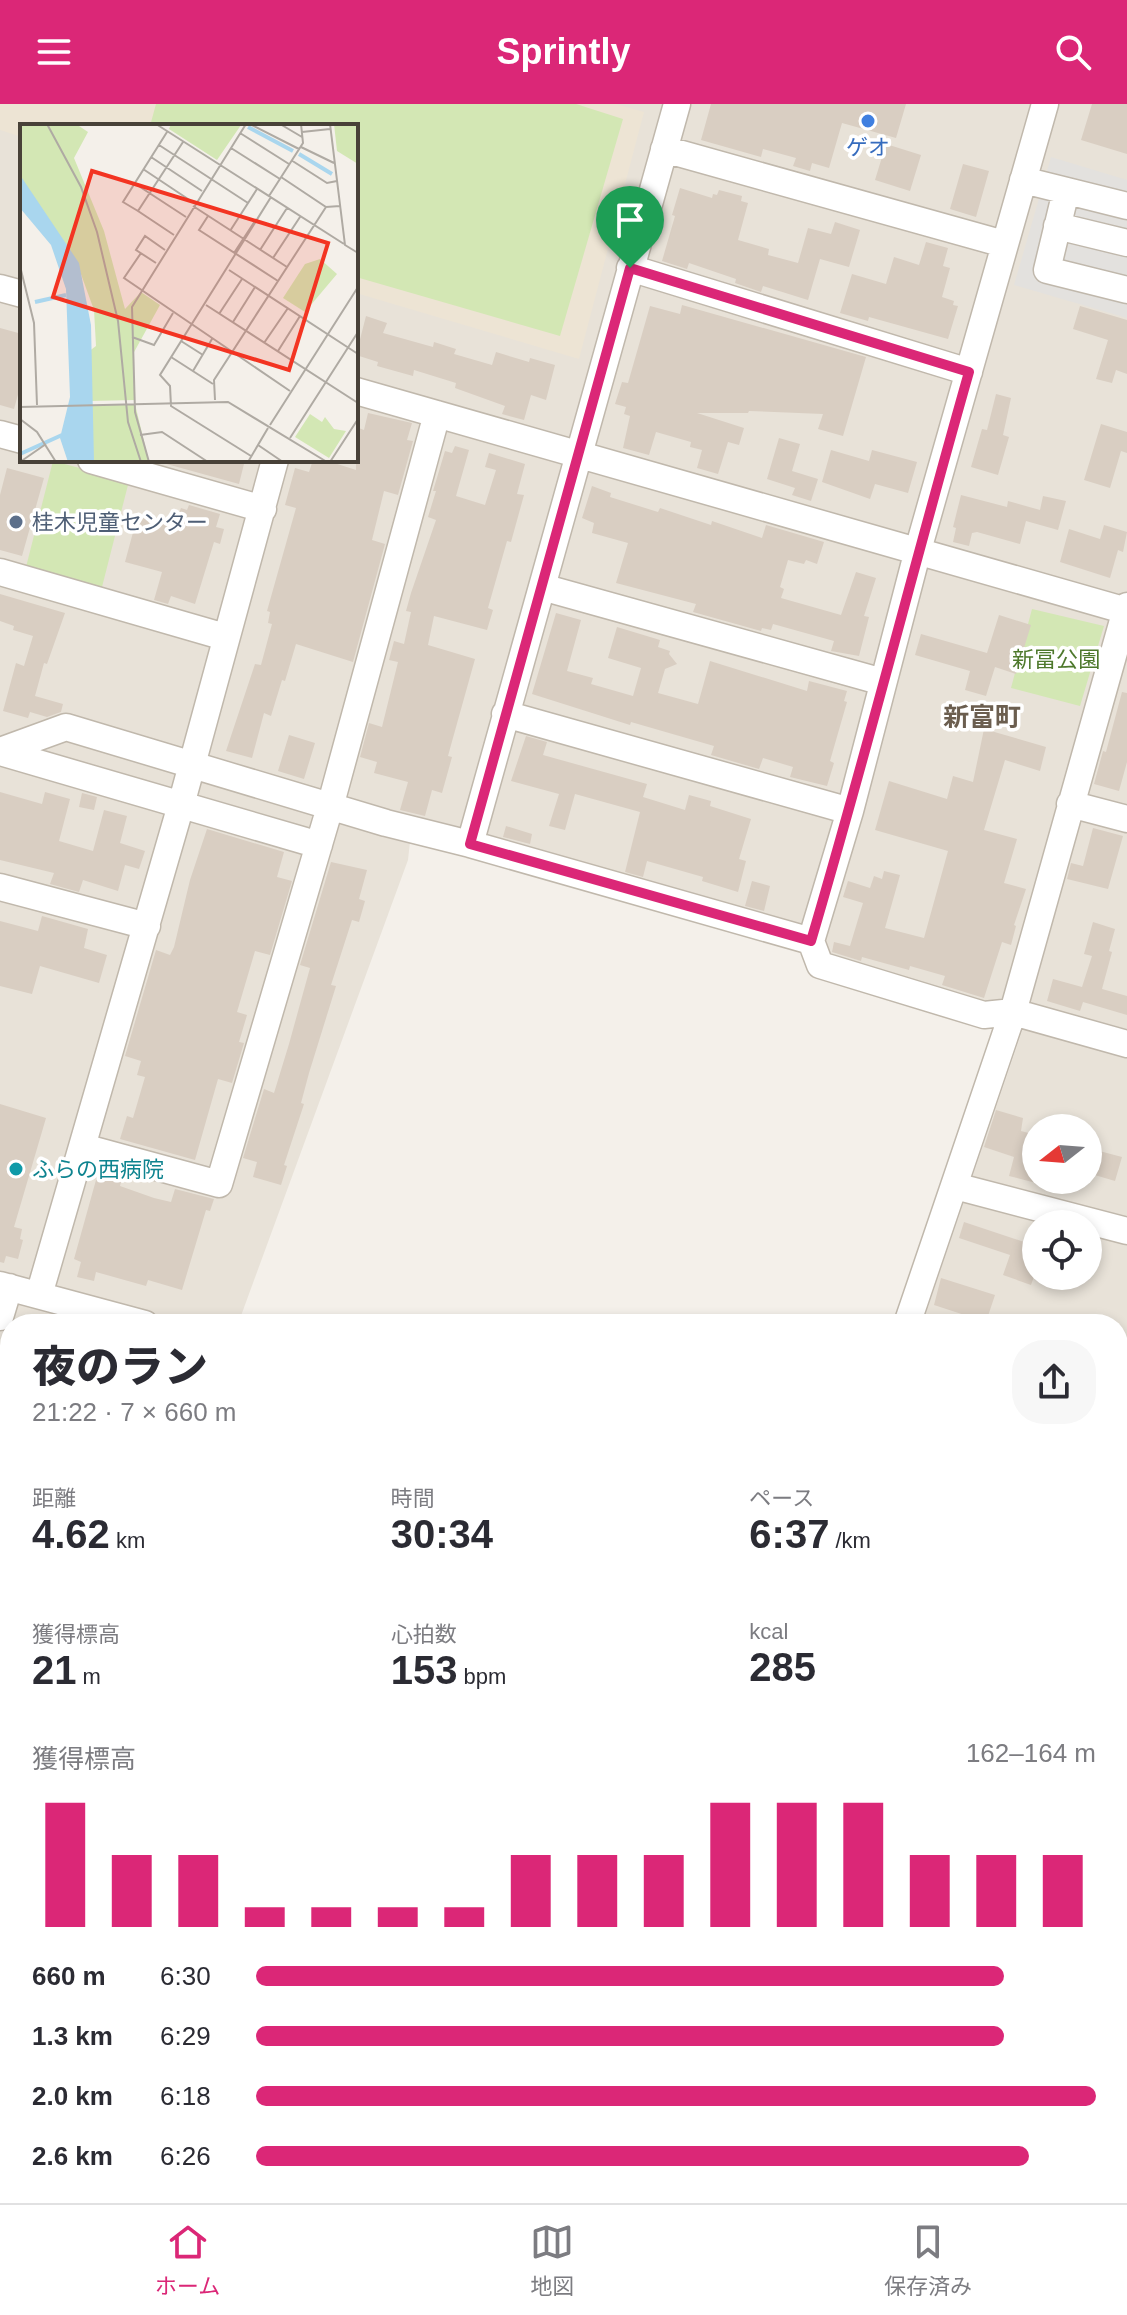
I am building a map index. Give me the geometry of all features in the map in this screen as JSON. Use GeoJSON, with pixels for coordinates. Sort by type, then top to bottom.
{"type":"FeatureCollection","features":[{"type":"Feature","properties":{"kind":"street"},"geometry":{"type":"LineString","coordinates":[[470,844],[677,104]]}},
{"type":"Feature","properties":{"kind":"street"},"geometry":{"type":"LineString","coordinates":[[1045,104],[918,550],[850,811],[811,941],[820,965],[984,1015],[1013,1012],[1127,1044]]}},
{"type":"Feature","properties":{"kind":"street"},"geometry":{"type":"LineString","coordinates":[[664,149],[1004,244]]}},
{"type":"Feature","properties":{"kind":"street"},"geometry":{"type":"LineString","coordinates":[[1023,180],[1127,206]]}},
{"type":"Feature","properties":{"kind":"street"},"geometry":{"type":"LineString","coordinates":[[1057,226],[1127,245],[1122,289],[1047,270],[1057,226],[1066,191]]}},
{"type":"Feature","properties":{"kind":"street"},"geometry":{"type":"LineString","coordinates":[[630,268],[969,372]]}},
{"type":"Feature","properties":{"kind":"street"},"geometry":{"type":"LineString","coordinates":[[0,288],[20,293]]}},
{"type":"Feature","properties":{"kind":"street"},"geometry":{"type":"LineString","coordinates":[[358,392],[1127,609],[1013,1012],[910,1314]]}},
{"type":"Feature","properties":{"kind":"street"},"geometry":{"type":"LineString","coordinates":[[83,1147],[219,1184],[330,807],[437,414]]}},
{"type":"Feature","properties":{"kind":"street"},"geometry":{"type":"LineString","coordinates":[[0,434],[20,439]]}},
{"type":"Feature","properties":{"kind":"street"},"geometry":{"type":"LineString","coordinates":[[98,462],[263,509]]}},
{"type":"Feature","properties":{"kind":"street"},"geometry":{"type":"LineString","coordinates":[[39,1295],[147,926],[275,462]]}},
{"type":"Feature","properties":{"kind":"street"},"geometry":{"type":"LineString","coordinates":[[0,572],[225,637]]}},
{"type":"Feature","properties":{"kind":"street"},"geometry":{"type":"LineString","coordinates":[[542,587],[883,682]]}},
{"type":"Feature","properties":{"kind":"street"},"geometry":{"type":"LineString","coordinates":[[505,714],[850,811]]}},
{"type":"Feature","properties":{"kind":"street"},"geometry":{"type":"LineString","coordinates":[[0,751],[66,727],[330,807],[811,941]]}},
{"type":"Feature","properties":{"kind":"street"},"geometry":{"type":"LineString","coordinates":[[0,751],[319,845]]}},
{"type":"Feature","properties":{"kind":"street"},"geometry":{"type":"LineString","coordinates":[[1070,804],[1127,819]]}},
{"type":"Feature","properties":{"kind":"street"},"geometry":{"type":"LineString","coordinates":[[0,887],[147,926]]}},
{"type":"Feature","properties":{"kind":"street"},"geometry":{"type":"LineString","coordinates":[[955,1186],[1127,1231]]}},
{"type":"Feature","properties":{"kind":"street"},"geometry":{"type":"LineString","coordinates":[[0,1314],[4,1286],[108,1314]]}},
{"type":"Feature","properties":{"kind":"shaded area"},"geometry":{"type":"Polygon","coordinates":[[[0,104],[1127,104],[1127,1314],[926,1314],[1032,1002],[982,1009],[825,964],[825,935],[412,823],[408,860],[242,1314],[0,1314],[0,104]]]}},
{"type":"Feature","properties":{"kind":"shaded area"},"geometry":{"type":"Polygon","coordinates":[[[0,104],[616,104],[644,112],[579,359],[358,294],[358,124],[20,124],[20,136],[0,130],[0,104]]]}},
{"type":"Feature","properties":{"kind":"shaded area"},"geometry":{"type":"Polygon","coordinates":[[[1051,157],[1127,180],[1127,318],[1014,285],[1051,157]]]}},
{"type":"Feature","properties":{"kind":"green space"},"geometry":{"type":"Polygon","coordinates":[[[156,104],[576,104],[623,119],[560,336],[358,278],[358,124],[151,124],[156,104]]]}},
{"type":"Feature","properties":{"kind":"green space"},"geometry":{"type":"Polygon","coordinates":[[[53,462],[129,481],[102,587],[26,567],[53,462]]]}},
{"type":"Feature","properties":{"kind":"green space","name":"新冨公園"},"geometry":{"type":"Polygon","coordinates":[[[1032,609],[1104,626],[1080,706],[1011,688],[1032,609]]]}},
{"type":"Feature","properties":{"kind":"building"},"geometry":{"type":"Polygon","coordinates":[[[711,104],[906,104],[896,138],[842,123],[829,168],[812,163],[810,171],[793,166],[796,158],[763,149],[761,157],[701,140],[711,104]]]}},
{"type":"Feature","properties":{"kind":"building"},"geometry":{"type":"Polygon","coordinates":[[[1092,104],[1127,104],[1127,154],[1081,140],[1092,104]]]}},
{"type":"Feature","properties":{"kind":"building"},"geometry":{"type":"Polygon","coordinates":[[[886,144],[921,155],[910,191],[875,180],[886,144]]]}},
{"type":"Feature","properties":{"kind":"building"},"geometry":{"type":"Polygon","coordinates":[[[963,164],[989,171],[976,217],[950,209],[963,164]]]}},
{"type":"Feature","properties":{"kind":"building"},"geometry":{"type":"Polygon","coordinates":[[[680,188],[712,198],[719,190],[742,196],[741,201],[748,203],[738,240],[769,249],[768,255],[798,263],[808,228],[831,234],[835,222],[860,230],[849,267],[820,259],[808,300],[763,286],[761,292],[735,283],[736,279],[689,263],[687,269],[662,261],[680,188]]]}},
{"type":"Feature","properties":{"kind":"building"},"geometry":{"type":"Polygon","coordinates":[[[926,242],[948,248],[943,266],[950,268],[942,297],[958,306],[948,339],[869,317],[868,321],[840,313],[852,274],[886,284],[894,257],[919,265],[926,242]]]}},
{"type":"Feature","properties":{"kind":"building"},"geometry":{"type":"Polygon","coordinates":[[[682,305],[866,357],[843,436],[818,429],[823,414],[749,411],[697,413],[744,428],[739,445],[728,442],[718,474],[697,468],[702,450],[690,447],[691,442],[656,432],[649,455],[623,448],[630,416],[624,414],[626,407],[615,404],[622,382],[628,383],[650,306],[680,314],[682,305]]]}},
{"type":"Feature","properties":{"kind":"building"},"geometry":{"type":"Polygon","coordinates":[[[1080,306],[1127,320],[1127,374],[1116,370],[1112,383],[1096,379],[1108,340],[1073,329],[1080,306]]]}},
{"type":"Feature","properties":{"kind":"building"},"geometry":{"type":"Polygon","coordinates":[[[366,316],[387,323],[383,333],[433,347],[434,342],[456,349],[454,354],[492,365],[496,352],[529,362],[530,358],[555,365],[546,400],[531,395],[524,420],[502,414],[505,406],[455,388],[456,383],[414,370],[413,376],[377,366],[378,362],[358,356],[366,316]]]}},
{"type":"Feature","properties":{"kind":"building"},"geometry":{"type":"Polygon","coordinates":[[[0,328],[20,333],[20,387],[14,409],[0,405],[0,328]]]}},
{"type":"Feature","properties":{"kind":"building"},"geometry":{"type":"Polygon","coordinates":[[[996,394],[1011,398],[1003,435],[1009,437],[998,475],[971,467],[982,429],[987,430],[996,394]]]}},
{"type":"Feature","properties":{"kind":"building"},"geometry":{"type":"Polygon","coordinates":[[[368,413],[412,423],[407,440],[413,441],[398,495],[384,491],[372,540],[385,544],[353,662],[296,644],[271,716],[264,713],[252,758],[226,751],[255,664],[261,665],[272,624],[268,623],[270,612],[267,611],[296,508],[285,505],[295,468],[309,472],[312,462],[331,462],[356,470],[358,428],[364,430],[368,413]]]}},
{"type":"Feature","properties":{"kind":"building"},"geometry":{"type":"Polygon","coordinates":[[[1101,424],[1127,432],[1127,453],[1121,451],[1110,488],[1084,480],[1101,424]]]}},
{"type":"Feature","properties":{"kind":"building"},"geometry":{"type":"Polygon","coordinates":[[[779,438],[800,444],[792,471],[818,479],[811,501],[792,495],[795,488],[767,479],[779,438]]]}},
{"type":"Feature","properties":{"kind":"building"},"geometry":{"type":"Polygon","coordinates":[[[455,446],[469,450],[456,496],[485,505],[496,470],[485,467],[489,453],[525,464],[517,494],[524,495],[488,608],[493,610],[487,630],[434,616],[428,645],[475,659],[448,756],[452,757],[442,793],[432,790],[425,816],[400,810],[408,782],[374,773],[377,762],[360,757],[369,723],[382,727],[398,662],[389,660],[394,641],[404,644],[411,612],[406,611],[436,520],[428,517],[436,491],[433,491],[445,451],[452,453],[455,446]]]}},
{"type":"Feature","properties":{"kind":"building"},"geometry":{"type":"Polygon","coordinates":[[[831,450],[869,461],[872,450],[917,462],[908,493],[875,484],[870,499],[822,482],[831,450]]]}},
{"type":"Feature","properties":{"kind":"building"},"geometry":{"type":"Polygon","coordinates":[[[163,462],[244,462],[239,484],[163,462]]]}},
{"type":"Feature","properties":{"kind":"building","name":"桂木児童センター"},"geometry":{"type":"Polygon","coordinates":[[[7,468],[44,478],[22,556],[0,550],[0,495],[7,468]]]}},
{"type":"Feature","properties":{"kind":"building"},"geometry":{"type":"Polygon","coordinates":[[[592,486],[611,493],[610,497],[658,512],[660,508],[711,525],[712,521],[762,538],[766,525],[824,542],[817,564],[806,560],[804,564],[788,560],[780,587],[784,589],[781,598],[841,615],[856,572],[876,578],[864,616],[869,617],[859,656],[831,651],[834,641],[773,624],[771,630],[762,628],[761,631],[693,612],[696,604],[616,583],[628,543],[592,533],[594,523],[582,518],[592,486]]]}},
{"type":"Feature","properties":{"kind":"building"},"geometry":{"type":"Polygon","coordinates":[[[961,495],[1007,507],[1008,501],[1040,510],[1043,496],[1066,501],[1058,530],[1026,521],[1020,544],[977,532],[972,533],[969,546],[953,542],[956,528],[953,527],[961,495]]]}},
{"type":"Feature","properties":{"kind":"building"},"geometry":{"type":"Polygon","coordinates":[[[189,505],[220,514],[216,527],[224,529],[220,544],[214,542],[195,604],[171,596],[168,604],[154,600],[162,572],[125,562],[138,514],[175,525],[181,508],[187,510],[189,505]]]}},
{"type":"Feature","properties":{"kind":"building"},"geometry":{"type":"Polygon","coordinates":[[[1104,525],[1127,532],[1123,552],[1118,550],[1110,578],[1060,562],[1069,529],[1100,539],[1104,525]]]}},
{"type":"Feature","properties":{"kind":"building"},"geometry":{"type":"Polygon","coordinates":[[[0,594],[65,613],[47,664],[44,663],[35,696],[63,704],[61,712],[47,717],[30,712],[28,718],[3,711],[16,663],[24,666],[33,636],[13,630],[14,626],[0,621],[0,594]]]}},
{"type":"Feature","properties":{"kind":"building"},"geometry":{"type":"Polygon","coordinates":[[[556,613],[581,620],[567,671],[593,678],[591,684],[633,696],[641,668],[608,658],[617,627],[660,640],[658,647],[670,651],[677,664],[665,669],[658,693],[698,704],[710,661],[807,691],[809,681],[847,691],[827,786],[790,777],[793,767],[763,758],[759,769],[711,755],[714,746],[631,722],[630,725],[532,694],[556,613]]]}},
{"type":"Feature","properties":{"kind":"building"},"geometry":{"type":"Polygon","coordinates":[[[999,615],[1031,625],[1016,674],[995,667],[986,696],[965,690],[970,671],[915,655],[921,634],[987,653],[999,615]]]}},
{"type":"Feature","properties":{"kind":"building"},"geometry":{"type":"Polygon","coordinates":[[[1122,692],[1127,693],[1127,762],[1119,791],[1094,784],[1122,692]]]}},
{"type":"Feature","properties":{"kind":"building"},"geometry":{"type":"Polygon","coordinates":[[[984,729],[1046,747],[1040,771],[1005,760],[984,830],[1017,839],[1004,883],[1026,889],[1011,945],[1002,942],[984,998],[942,985],[945,976],[862,957],[861,961],[832,952],[834,942],[850,946],[863,903],[843,897],[848,881],[870,888],[874,876],[882,879],[884,871],[900,875],[885,928],[924,938],[948,851],[875,830],[889,781],[947,799],[953,776],[973,782],[984,729]]]}},
{"type":"Feature","properties":{"kind":"building"},"geometry":{"type":"Polygon","coordinates":[[[289,735],[315,743],[304,779],[278,771],[289,735]]]}},
{"type":"Feature","properties":{"kind":"building"},"geometry":{"type":"Polygon","coordinates":[[[526,736],[547,742],[543,755],[647,784],[643,797],[685,810],[689,795],[711,801],[710,806],[751,819],[739,859],[746,861],[738,892],[702,881],[703,877],[647,861],[643,877],[625,872],[640,812],[575,794],[565,830],[549,826],[559,794],[511,781],[526,736]]]}},
{"type":"Feature","properties":{"kind":"building"},"geometry":{"type":"Polygon","coordinates":[[[0,792],[42,804],[45,792],[70,799],[59,841],[93,851],[104,810],[127,816],[120,843],[145,851],[139,869],[125,865],[118,891],[83,880],[79,892],[50,884],[54,873],[0,860],[0,792]]]}},
{"type":"Feature","properties":{"kind":"building"},"geometry":{"type":"Polygon","coordinates":[[[82,793],[97,797],[94,810],[79,807],[82,793]]]}},
{"type":"Feature","properties":{"kind":"building"},"geometry":{"type":"Polygon","coordinates":[[[506,826],[532,834],[530,844],[503,837],[506,826]]]}},
{"type":"Feature","properties":{"kind":"building"},"geometry":{"type":"Polygon","coordinates":[[[1093,828],[1123,836],[1108,889],[1067,879],[1071,863],[1083,866],[1093,828]]]}},
{"type":"Feature","properties":{"kind":"building"},"geometry":{"type":"Polygon","coordinates":[[[207,829],[284,852],[277,877],[292,881],[270,955],[255,951],[237,1012],[247,1015],[239,1042],[244,1043],[232,1083],[218,1079],[195,1160],[120,1139],[127,1116],[133,1118],[145,1077],[137,1075],[141,1061],[125,1056],[156,950],[170,955],[174,947],[190,880],[207,829]]]}},
{"type":"Feature","properties":{"kind":"building"},"geometry":{"type":"Polygon","coordinates":[[[331,862],[367,870],[359,899],[365,901],[359,922],[352,920],[331,985],[336,986],[309,1073],[301,1103],[304,1104],[284,1165],[287,1166],[281,1185],[253,1177],[257,1162],[243,1158],[264,1089],[274,1093],[289,1044],[310,968],[300,965],[331,862]]]}},
{"type":"Feature","properties":{"kind":"building"},"geometry":{"type":"Polygon","coordinates":[[[752,881],[770,886],[764,911],[745,906],[752,881]]]}},
{"type":"Feature","properties":{"kind":"building"},"geometry":{"type":"Polygon","coordinates":[[[42,916],[88,929],[84,948],[107,955],[99,983],[40,966],[32,994],[0,986],[0,921],[38,931],[42,916]]]}},
{"type":"Feature","properties":{"kind":"building"},"geometry":{"type":"Polygon","coordinates":[[[1093,922],[1115,929],[1102,989],[1127,996],[1127,1015],[1083,1002],[1080,1011],[1047,1001],[1053,979],[1082,987],[1092,956],[1084,954],[1093,922]]]}},
{"type":"Feature","properties":{"kind":"building","name":"ふらの西病院"},"geometry":{"type":"Polygon","coordinates":[[[0,1104],[46,1118],[14,1227],[22,1229],[20,1239],[23,1240],[18,1259],[6,1256],[4,1263],[0,1262],[0,1104]]]}},
{"type":"Feature","properties":{"kind":"building"},"geometry":{"type":"Polygon","coordinates":[[[996,1110],[1022,1118],[1022,1179],[1009,1176],[1014,1157],[984,1147],[996,1110]]]}},
{"type":"Feature","properties":{"kind":"building"},"geometry":{"type":"Polygon","coordinates":[[[1102,1152],[1122,1157],[1115,1181],[1102,1177],[1102,1152]]]}},
{"type":"Feature","properties":{"kind":"building"},"geometry":{"type":"Polygon","coordinates":[[[102,1169],[123,1174],[120,1186],[154,1198],[171,1202],[175,1189],[214,1199],[210,1211],[206,1210],[182,1290],[148,1280],[146,1286],[96,1272],[94,1281],[77,1277],[81,1262],[74,1259],[96,1180],[99,1181],[102,1169]]]}},
{"type":"Feature","properties":{"kind":"building"},"geometry":{"type":"Polygon","coordinates":[[[964,1222],[1022,1241],[1022,1282],[1003,1275],[1010,1255],[959,1238],[964,1222]]]}},
{"type":"Feature","properties":{"kind":"building"},"geometry":{"type":"Polygon","coordinates":[[[941,1278],[995,1295],[989,1314],[962,1314],[934,1305],[941,1278]]]}},
{"type":"Feature","properties":{"kind":"place","name":"ゲオ"},"geometry":{"type":"Point","coordinates":[868,121]}},
{"type":"Feature","properties":{"kind":"place","name":"桂木児童センター"},"geometry":{"type":"Point","coordinates":[16,522]}},
{"type":"Feature","properties":{"kind":"place","name":"ふらの西病院"},"geometry":{"type":"Point","coordinates":[16,1169]}},
{"type":"Feature","properties":{"kind":"district","name":"新富町"},"geometry":{"type":"Point","coordinates":[982,717]}},
{"type":"Feature","properties":{"kind":"route"},"geometry":{"type":"LineString","coordinates":[[630,268],[969,372],[918,550],[850,811],[811,941],[470,844],[630,268]]}}]}
